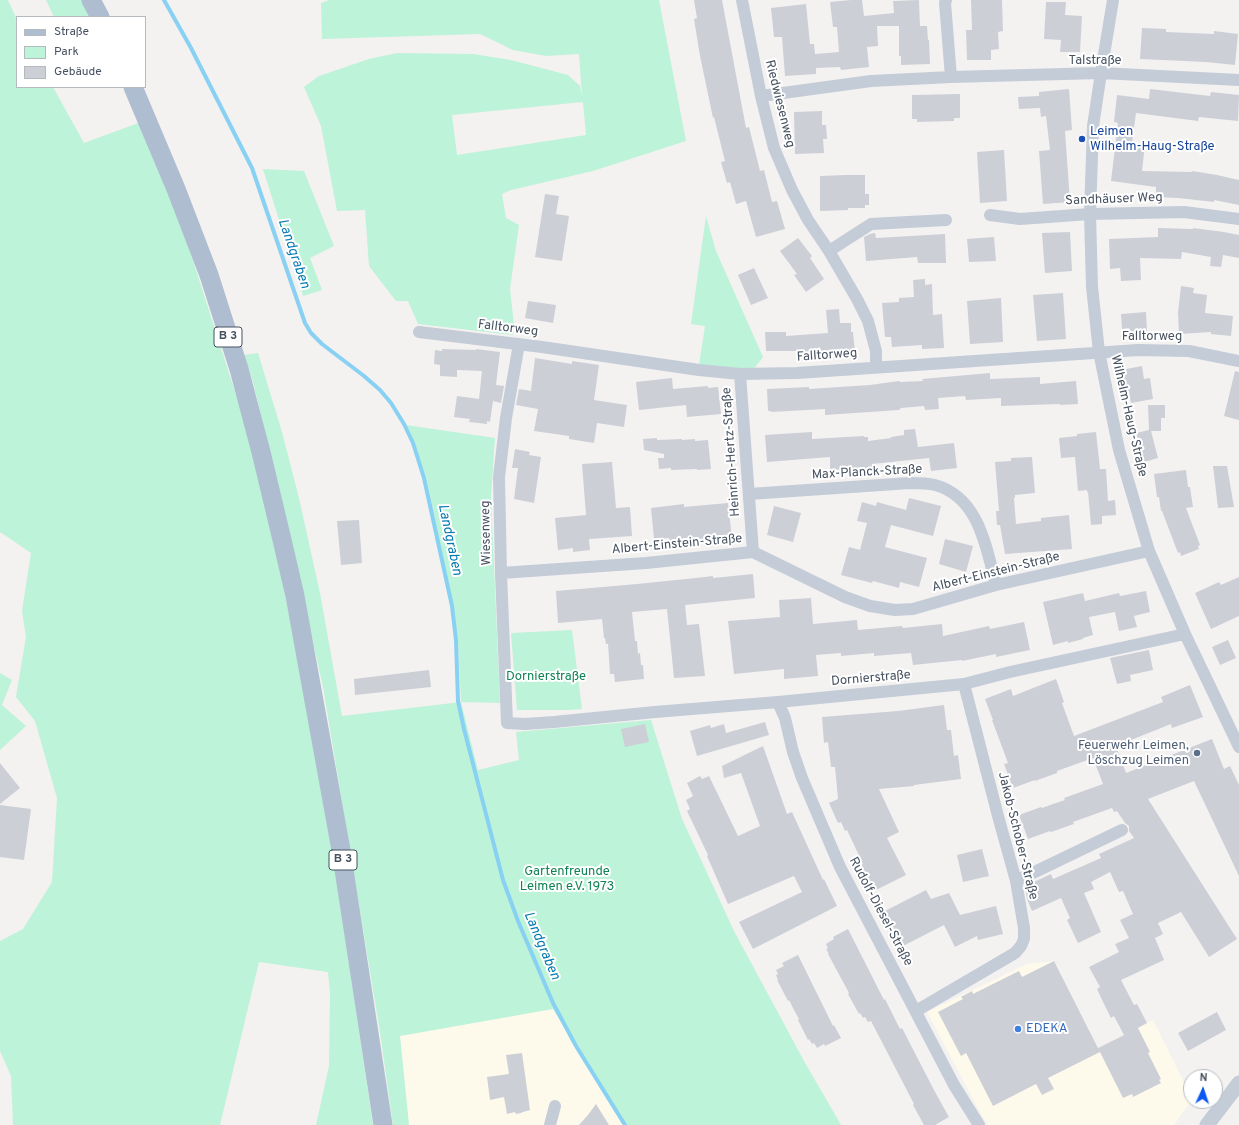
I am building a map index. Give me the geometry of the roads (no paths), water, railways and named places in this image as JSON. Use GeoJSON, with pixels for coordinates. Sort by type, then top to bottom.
{"type":"FeatureCollection","features":[{"type":"Feature","properties":{"kind":"main road"},"geometry":{"type":"LineString","coordinates":[[91,0],[99,16]]}},
{"type":"Feature","properties":{"kind":"main road","name":"B 3"},"geometry":{"type":"LineString","coordinates":[[133,88],[176,189],[211,282],[239,369],[261,452],[295,596],[341,850],[383,1125]]}},
{"type":"Feature","properties":{"kind":"street","name":"Riedwiesenweg"},"geometry":{"type":"LineString","coordinates":[[742,0],[761,96],[774,148],[792,190],[808,220],[852,289],[868,321],[876,351],[876,367]]}},
{"type":"Feature","properties":{"kind":"street","name":"Wilhelm-Haug-Straße"},"geometry":{"type":"LineString","coordinates":[[1113,0],[1093,126],[1090,214],[1092,287],[1099,352],[1119,450],[1149,551],[1179,634],[1239,746]]}},
{"type":"Feature","properties":{"kind":"street"},"geometry":{"type":"LineString","coordinates":[[945,1],[951,78]]}},
{"type":"Feature","properties":{"kind":"street","name":"Talstraße"},"geometry":{"type":"LineString","coordinates":[[761,96],[871,81],[951,78],[1101,73],[1239,80]]}},
{"type":"Feature","properties":{"kind":"street","name":"Sandhäuser Weg"},"geometry":{"type":"LineString","coordinates":[[990,215],[1020,219],[1090,214],[1184,212],[1239,219]]}},
{"type":"Feature","properties":{"kind":"street"},"geometry":{"type":"LineString","coordinates":[[829,251],[871,224],[946,220]]}},
{"type":"Feature","properties":{"kind":"street","name":"Falltorweg"},"geometry":{"type":"LineString","coordinates":[[419,332],[519,344],[654,364],[740,374],[797,373],[1138,350],[1189,351],[1239,361]]}},
{"type":"Feature","properties":{"kind":"street","name":"Wiesenweg"},"geometry":{"type":"LineString","coordinates":[[507,723],[499,477],[506,418],[519,344]]}},
{"type":"Feature","properties":{"kind":"street","name":"Heinrich-Hertz-Straße"},"geometry":{"type":"LineString","coordinates":[[740,374],[753,552]]}},
{"type":"Feature","properties":{"kind":"street","name":"Max-Planck-Straße"},"geometry":{"type":"LineString","coordinates":[[749,494],[910,483],[933,484],[953,493],[964,502],[972,513],[977,522],[996,585]]}},
{"type":"Feature","properties":{"kind":"street","name":"Albert-Einstein-Straße"},"geometry":{"type":"LineString","coordinates":[[501,573],[646,563],[753,552],[845,597],[870,606],[895,610],[913,609],[996,585],[1149,551]]}},
{"type":"Feature","properties":{"kind":"street","name":"Dornierstraße"},"geometry":{"type":"LineString","coordinates":[[507,723],[525,724],[554,722],[964,684],[1010,672],[1179,634]]}},
{"type":"Feature","properties":{"kind":"street","name":"Jakob-Schober-Straße"},"geometry":{"type":"LineString","coordinates":[[916,1011],[1015,953],[1021,946],[1024,938],[1024,928],[1016,881],[964,684]]}},
{"type":"Feature","properties":{"kind":"street","name":"Rudolf-Diesel-Straße"},"geometry":{"type":"LineString","coordinates":[[778,702],[785,718],[793,752],[802,778],[840,867],[954,1085],[979,1125]]}},
{"type":"Feature","properties":{"kind":"street"},"geometry":{"type":"LineString","coordinates":[[1016,881],[1122,830]]}},
{"type":"Feature","properties":{"kind":"street"},"geometry":{"type":"LineString","coordinates":[[1207,1125],[1239,1083]]}},
{"type":"Feature","properties":{"kind":"street"},"geometry":{"type":"LineString","coordinates":[[550,1125],[555,1106]]}},
{"type":"Feature","properties":{"kind":"waterway","name":"Landgraben"},"geometry":{"type":"LineString","coordinates":[[164,0],[191,48],[252,168],[305,323],[311,333],[322,344],[380,390],[391,403],[404,424],[413,443],[424,478],[452,606],[456,640],[458,701],[503,880],[518,921],[553,1003],[576,1046],[625,1125]]}},
{"type":"Feature","properties":{"kind":"place","name":"Leimen Wilhelm-Haug-Straße"},"geometry":{"type":"Point","coordinates":[1082,139]}},
{"type":"Feature","properties":{"kind":"place","name":"Feuerwehr Leimen, Löschzug Leimen"},"geometry":{"type":"Point","coordinates":[1197,753]}},
{"type":"Feature","properties":{"kind":"place","name":"EDEKA"},"geometry":{"type":"Point","coordinates":[1018,1029]}},
{"type":"Feature","properties":{"kind":"park label","name":"Gartenfreunde Leimen e.V. 1973"},"geometry":{"type":"Point","coordinates":[567,880]}}]}
